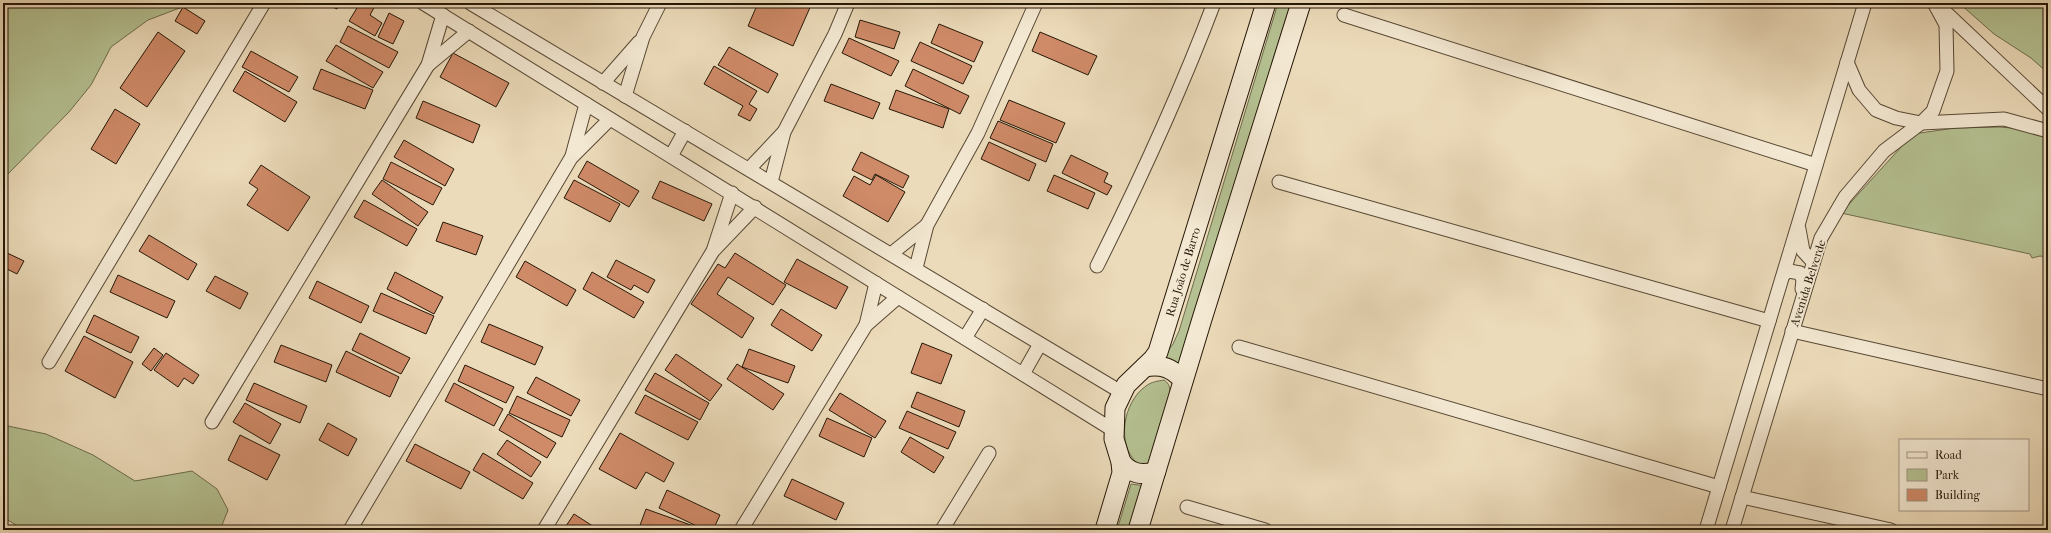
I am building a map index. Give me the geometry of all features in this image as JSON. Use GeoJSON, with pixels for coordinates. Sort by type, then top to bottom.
{"type":"FeatureCollection","features":[{"type":"Feature","properties":{"kind":"street"},"geometry":{"type":"LineString","coordinates":[[49,362],[264,3]]}},
{"type":"Feature","properties":{"kind":"street"},"geometry":{"type":"LineString","coordinates":[[423,3],[755,207],[1113,430]]}},
{"type":"Feature","properties":{"kind":"street"},"geometry":{"type":"LineString","coordinates":[[625,96],[642,37],[660,3]]}},
{"type":"Feature","properties":{"kind":"street"},"geometry":{"type":"LineString","coordinates":[[771,182],[784,132],[835,34],[848,3]]}},
{"type":"Feature","properties":{"kind":"street"},"geometry":{"type":"LineString","coordinates":[[916,268],[926,225],[978,133],[1036,3]]}},
{"type":"Feature","properties":{"kind":"street"},"geometry":{"type":"LineString","coordinates":[[1097,266],[1144,172],[1187,74],[1214,3]]}},
{"type":"Feature","properties":{"kind":"street","name":"Rua João de Barro"},"geometry":{"type":"LineString","coordinates":[[1105,530],[1122,473],[1121,462],[1116,448],[1113,430],[1115,408],[1121,392],[1132,378],[1145,367],[1158,352],[1266,3]]}},
{"type":"Feature","properties":{"kind":"street"},"geometry":{"type":"LineString","coordinates":[[1138,530],[1183,380],[1301,3]]}},
{"type":"Feature","properties":{"kind":"street"},"geometry":{"type":"LineString","coordinates":[[1706,530],[1866,3]]}},
{"type":"Feature","properties":{"kind":"street"},"geometry":{"type":"LineString","coordinates":[[1935,3],[2048,109]]}},
{"type":"Feature","properties":{"kind":"street","name":"Avenida Belverde"},"geometry":{"type":"LineString","coordinates":[[1732,530],[1821,238],[1845,197],[1884,151],[1921,123],[1933,111],[1947,71],[1946,25],[1935,3]]}},
{"type":"Feature","properties":{"kind":"street"},"geometry":{"type":"LineString","coordinates":[[477,5],[603,83],[916,268],[1121,392]]}},
{"type":"Feature","properties":{"kind":"street"},"geometry":{"type":"LineString","coordinates":[[212,422],[428,65],[443,15]]}},
{"type":"Feature","properties":{"kind":"street"},"geometry":{"type":"LineString","coordinates":[[1344,15],[1816,166]]}},
{"type":"Feature","properties":{"kind":"street"},"geometry":{"type":"LineString","coordinates":[[428,65],[469,31]]}},
{"type":"Feature","properties":{"kind":"street"},"geometry":{"type":"LineString","coordinates":[[603,83],[642,37]]}},
{"type":"Feature","properties":{"kind":"street"},"geometry":{"type":"LineString","coordinates":[[1847,62],[1859,90],[1876,110],[1896,118],[1921,123],[2004,119],[2048,131]]}},
{"type":"Feature","properties":{"kind":"street"},"geometry":{"type":"LineString","coordinates":[[572,158],[586,104]]}},
{"type":"Feature","properties":{"kind":"street"},"geometry":{"type":"LineString","coordinates":[[350,530],[572,158],[610,119]]}},
{"type":"Feature","properties":{"kind":"street"},"geometry":{"type":"LineString","coordinates":[[671,156],[685,131]]}},
{"type":"Feature","properties":{"kind":"street"},"geometry":{"type":"LineString","coordinates":[[749,169],[784,132]]}},
{"type":"Feature","properties":{"kind":"street"},"geometry":{"type":"LineString","coordinates":[[1279,182],[1769,321]]}},
{"type":"Feature","properties":{"kind":"street"},"geometry":{"type":"LineString","coordinates":[[713,251],[732,193]]}},
{"type":"Feature","properties":{"kind":"street"},"geometry":{"type":"LineString","coordinates":[[544,530],[713,251],[755,207]]}},
{"type":"Feature","properties":{"kind":"street"},"geometry":{"type":"LineString","coordinates":[[1799,221],[1803,251],[1813,262]]}},
{"type":"Feature","properties":{"kind":"street"},"geometry":{"type":"LineString","coordinates":[[891,254],[926,225]]}},
{"type":"Feature","properties":{"kind":"street"},"geometry":{"type":"LineString","coordinates":[[1784,274],[1788,271],[1800,273],[1803,280],[1802,299]]}},
{"type":"Feature","properties":{"kind":"street"},"geometry":{"type":"LineString","coordinates":[[866,325],[876,283]]}},
{"type":"Feature","properties":{"kind":"street"},"geometry":{"type":"LineString","coordinates":[[741,530],[866,325],[898,297]]}},
{"type":"Feature","properties":{"kind":"street"},"geometry":{"type":"LineString","coordinates":[[965,338],[983,309]]}},
{"type":"Feature","properties":{"kind":"street"},"geometry":{"type":"LineString","coordinates":[[1792,331],[2048,389]]}},
{"type":"Feature","properties":{"kind":"street"},"geometry":{"type":"LineString","coordinates":[[1023,374],[1040,344]]}},
{"type":"Feature","properties":{"kind":"street"},"geometry":{"type":"LineString","coordinates":[[1239,348],[1719,487]]}},
{"type":"Feature","properties":{"kind":"street"},"geometry":{"type":"LineString","coordinates":[[1145,367],[1154,366],[1169,368],[1183,380]]}},
{"type":"Feature","properties":{"kind":"street"},"geometry":{"type":"LineString","coordinates":[[942,530],[989,453]]}},
{"type":"Feature","properties":{"kind":"street"},"geometry":{"type":"LineString","coordinates":[[1121,462],[1125,467],[1136,473],[1143,474],[1156,471]]}},
{"type":"Feature","properties":{"kind":"street"},"geometry":{"type":"LineString","coordinates":[[1742,497],[1892,530]]}},
{"type":"Feature","properties":{"kind":"street"},"geometry":{"type":"LineString","coordinates":[[1187,506],[1265,530]]}},
{"type":"Feature","properties":{"kind":"green space"},"geometry":{"type":"Polygon","coordinates":[[[3,3],[187,3],[185,6],[148,20],[111,47],[91,85],[69,112],[3,179],[3,3]]]}},
{"type":"Feature","properties":{"kind":"green space"},"geometry":{"type":"Polygon","coordinates":[[[1278,3],[1297,3],[1182,365],[1162,359],[1173,344],[1179,331],[1278,3]]]}},
{"type":"Feature","properties":{"kind":"green space"},"geometry":{"type":"Polygon","coordinates":[[[1959,3],[2048,3],[2048,73],[2031,58],[1994,34],[1959,3]]]}},
{"type":"Feature","properties":{"kind":"green space"},"geometry":{"type":"Polygon","coordinates":[[[2000,127],[2045,131],[2048,133],[2048,257],[2040,256],[2032,258],[2030,254],[1841,213],[1913,134],[1955,128],[2000,127]]]}},
{"type":"Feature","properties":{"kind":"green space"},"geometry":{"type":"Polygon","coordinates":[[[1164,380],[1169,386],[1170,395],[1149,462],[1146,466],[1137,463],[1130,455],[1126,445],[1125,423],[1132,402],[1138,393],[1150,384],[1164,380]]]}},
{"type":"Feature","properties":{"kind":"green space"},"geometry":{"type":"Polygon","coordinates":[[[3,425],[46,434],[93,455],[135,481],[192,471],[217,489],[228,510],[220,530],[24,530],[3,517],[3,425]]]}},
{"type":"Feature","properties":{"kind":"green space"},"geometry":{"type":"Polygon","coordinates":[[[1131,484],[1146,486],[1133,530],[1117,530],[1131,484]]]}},
{"type":"Feature","properties":{"kind":"building"},"geometry":{"type":"Polygon","coordinates":[[[324,3],[340,3],[337,9],[324,3]]]}},
{"type":"Feature","properties":{"kind":"building"},"geometry":{"type":"Polygon","coordinates":[[[360,3],[376,4],[370,15],[382,23],[375,36],[349,21],[360,3]]]}},
{"type":"Feature","properties":{"kind":"building"},"geometry":{"type":"Polygon","coordinates":[[[758,3],[812,3],[793,46],[748,26],[758,3]]]}},
{"type":"Feature","properties":{"kind":"building"},"geometry":{"type":"Polygon","coordinates":[[[183,7],[205,21],[197,34],[175,21],[183,7]]]}},
{"type":"Feature","properties":{"kind":"building"},"geometry":{"type":"Polygon","coordinates":[[[389,13],[404,21],[393,44],[378,37],[389,13]]]}},
{"type":"Feature","properties":{"kind":"building"},"geometry":{"type":"Polygon","coordinates":[[[860,20],[900,32],[894,49],[855,37],[860,20]]]}},
{"type":"Feature","properties":{"kind":"building"},"geometry":{"type":"Polygon","coordinates":[[[939,24],[983,42],[974,62],[931,43],[939,24]]]}},
{"type":"Feature","properties":{"kind":"building"},"geometry":{"type":"Polygon","coordinates":[[[348,26],[398,52],[389,68],[340,42],[348,26]]]}},
{"type":"Feature","properties":{"kind":"building"},"geometry":{"type":"Polygon","coordinates":[[[158,32],[185,51],[147,107],[120,88],[158,32]]]}},
{"type":"Feature","properties":{"kind":"building"},"geometry":{"type":"Polygon","coordinates":[[[1040,32],[1097,56],[1088,75],[1032,51],[1040,32]]]}},
{"type":"Feature","properties":{"kind":"building"},"geometry":{"type":"Polygon","coordinates":[[[849,38],[899,61],[891,76],[842,53],[849,38]]]}},
{"type":"Feature","properties":{"kind":"building"},"geometry":{"type":"Polygon","coordinates":[[[920,42],[972,66],[963,84],[911,61],[920,42]]]}},
{"type":"Feature","properties":{"kind":"building"},"geometry":{"type":"Polygon","coordinates":[[[336,45],[383,72],[373,88],[326,61],[336,45]]]}},
{"type":"Feature","properties":{"kind":"building"},"geometry":{"type":"Polygon","coordinates":[[[729,47],[778,74],[768,93],[718,65],[729,47]]]}},
{"type":"Feature","properties":{"kind":"building"},"geometry":{"type":"Polygon","coordinates":[[[251,51],[298,77],[289,92],[242,67],[251,51]]]}},
{"type":"Feature","properties":{"kind":"building"},"geometry":{"type":"Polygon","coordinates":[[[453,53],[509,83],[496,107],[440,77],[453,53]]]}},
{"type":"Feature","properties":{"kind":"building"},"geometry":{"type":"Polygon","coordinates":[[[714,66],[757,91],[749,104],[757,109],[750,121],[738,115],[743,106],[704,84],[714,66]]]}},
{"type":"Feature","properties":{"kind":"building"},"geometry":{"type":"Polygon","coordinates":[[[321,69],[373,90],[365,109],[313,89],[321,69]]]}},
{"type":"Feature","properties":{"kind":"building"},"geometry":{"type":"Polygon","coordinates":[[[913,69],[969,96],[960,114],[905,86],[913,69]]]}},
{"type":"Feature","properties":{"kind":"building"},"geometry":{"type":"Polygon","coordinates":[[[245,71],[297,102],[285,122],[233,91],[245,71]]]}},
{"type":"Feature","properties":{"kind":"building"},"geometry":{"type":"Polygon","coordinates":[[[831,84],[880,103],[873,119],[824,101],[831,84]]]}},
{"type":"Feature","properties":{"kind":"building"},"geometry":{"type":"Polygon","coordinates":[[[896,90],[949,109],[943,128],[889,109],[896,90]]]}},
{"type":"Feature","properties":{"kind":"building"},"geometry":{"type":"Polygon","coordinates":[[[1009,100],[1065,123],[1056,143],[1000,120],[1009,100]]]}},
{"type":"Feature","properties":{"kind":"building"},"geometry":{"type":"Polygon","coordinates":[[[423,101],[480,125],[473,143],[416,118],[423,101]]]}},
{"type":"Feature","properties":{"kind":"building"},"geometry":{"type":"Polygon","coordinates":[[[115,109],[140,124],[116,164],[91,149],[115,109]]]}},
{"type":"Feature","properties":{"kind":"building"},"geometry":{"type":"Polygon","coordinates":[[[998,121],[1053,144],[1046,162],[990,138],[998,121]]]}},
{"type":"Feature","properties":{"kind":"building"},"geometry":{"type":"Polygon","coordinates":[[[404,140],[454,169],[445,186],[394,157],[404,140]]]}},
{"type":"Feature","properties":{"kind":"building"},"geometry":{"type":"Polygon","coordinates":[[[989,142],[1036,164],[1029,181],[981,159],[989,142]]]}},
{"type":"Feature","properties":{"kind":"building"},"geometry":{"type":"Polygon","coordinates":[[[861,152],[909,176],[903,188],[875,174],[872,180],[852,170],[861,152]]]}},
{"type":"Feature","properties":{"kind":"building"},"geometry":{"type":"Polygon","coordinates":[[[1071,155],[1108,173],[1104,182],[1112,186],[1107,195],[1062,173],[1071,155]]]}},
{"type":"Feature","properties":{"kind":"building"},"geometry":{"type":"Polygon","coordinates":[[[587,161],[639,191],[629,207],[578,177],[587,161]]]}},
{"type":"Feature","properties":{"kind":"building"},"geometry":{"type":"Polygon","coordinates":[[[391,162],[442,188],[433,205],[383,179],[391,162]]]}},
{"type":"Feature","properties":{"kind":"building"},"geometry":{"type":"Polygon","coordinates":[[[261,165],[310,197],[288,231],[247,205],[258,189],[249,183],[261,165]]]}},
{"type":"Feature","properties":{"kind":"building"},"geometry":{"type":"Polygon","coordinates":[[[876,175],[905,192],[888,222],[843,196],[854,176],[870,185],[876,175]]]}},
{"type":"Feature","properties":{"kind":"building"},"geometry":{"type":"Polygon","coordinates":[[[1054,175],[1095,193],[1088,209],[1047,191],[1054,175]]]}},
{"type":"Feature","properties":{"kind":"building"},"geometry":{"type":"Polygon","coordinates":[[[382,180],[428,212],[418,226],[372,194],[382,180]]]}},
{"type":"Feature","properties":{"kind":"building"},"geometry":{"type":"Polygon","coordinates":[[[574,180],[620,204],[610,222],[564,198],[574,180]]]}},
{"type":"Feature","properties":{"kind":"building"},"geometry":{"type":"Polygon","coordinates":[[[660,181],[712,204],[704,221],[652,198],[660,181]]]}},
{"type":"Feature","properties":{"kind":"building"},"geometry":{"type":"Polygon","coordinates":[[[364,200],[417,229],[407,246],[354,217],[364,200]]]}},
{"type":"Feature","properties":{"kind":"building"},"geometry":{"type":"Polygon","coordinates":[[[443,222],[483,236],[476,255],[436,241],[443,222]]]}},
{"type":"Feature","properties":{"kind":"building"},"geometry":{"type":"Polygon","coordinates":[[[149,235],[197,264],[188,280],[139,251],[149,235]]]}},
{"type":"Feature","properties":{"kind":"building"},"geometry":{"type":"Polygon","coordinates":[[[3,251],[24,261],[17,274],[3,267],[3,251]]]}},
{"type":"Feature","properties":{"kind":"building"},"geometry":{"type":"Polygon","coordinates":[[[735,253],[786,285],[773,305],[728,277],[717,294],[754,318],[742,338],[691,304],[718,264],[725,268],[735,253]]]}},
{"type":"Feature","properties":{"kind":"building"},"geometry":{"type":"Polygon","coordinates":[[[797,259],[848,287],[836,309],[784,282],[797,259]]]}},
{"type":"Feature","properties":{"kind":"building"},"geometry":{"type":"Polygon","coordinates":[[[616,260],[655,280],[648,293],[634,285],[631,290],[607,277],[616,260]]]}},
{"type":"Feature","properties":{"kind":"building"},"geometry":{"type":"Polygon","coordinates":[[[525,261],[576,290],[567,306],[516,277],[525,261]]]}},
{"type":"Feature","properties":{"kind":"building"},"geometry":{"type":"Polygon","coordinates":[[[395,272],[443,297],[434,314],[387,289],[395,272]]]}},
{"type":"Feature","properties":{"kind":"building"},"geometry":{"type":"Polygon","coordinates":[[[592,272],[644,302],[634,318],[583,289],[592,272]]]}},
{"type":"Feature","properties":{"kind":"building"},"geometry":{"type":"Polygon","coordinates":[[[118,275],[175,301],[167,318],[110,292],[118,275]]]}},
{"type":"Feature","properties":{"kind":"building"},"geometry":{"type":"Polygon","coordinates":[[[215,276],[248,293],[240,309],[206,291],[215,276]]]}},
{"type":"Feature","properties":{"kind":"building"},"geometry":{"type":"Polygon","coordinates":[[[317,281],[369,306],[361,323],[309,298],[317,281]]]}},
{"type":"Feature","properties":{"kind":"building"},"geometry":{"type":"Polygon","coordinates":[[[381,293],[434,316],[426,334],[373,311],[381,293]]]}},
{"type":"Feature","properties":{"kind":"building"},"geometry":{"type":"Polygon","coordinates":[[[781,309],[822,335],[812,351],[771,325],[781,309]]]}},
{"type":"Feature","properties":{"kind":"building"},"geometry":{"type":"Polygon","coordinates":[[[94,315],[139,337],[131,353],[86,332],[94,315]]]}},
{"type":"Feature","properties":{"kind":"building"},"geometry":{"type":"Polygon","coordinates":[[[489,324],[543,347],[535,365],[481,342],[489,324]]]}},
{"type":"Feature","properties":{"kind":"building"},"geometry":{"type":"Polygon","coordinates":[[[360,333],[410,358],[401,374],[352,350],[360,333]]]}},
{"type":"Feature","properties":{"kind":"building"},"geometry":{"type":"Polygon","coordinates":[[[84,336],[133,362],[115,398],[65,371],[84,336]]]}},
{"type":"Feature","properties":{"kind":"building"},"geometry":{"type":"Polygon","coordinates":[[[922,343],[952,355],[941,384],[911,373],[922,343]]]}},
{"type":"Feature","properties":{"kind":"building"},"geometry":{"type":"Polygon","coordinates":[[[281,345],[332,365],[326,382],[274,362],[281,345]]]}},
{"type":"Feature","properties":{"kind":"building"},"geometry":{"type":"Polygon","coordinates":[[[154,348],[163,355],[151,371],[142,364],[154,348]]]}},
{"type":"Feature","properties":{"kind":"building"},"geometry":{"type":"Polygon","coordinates":[[[749,349],[795,366],[788,383],[742,367],[749,349]]]}},
{"type":"Feature","properties":{"kind":"building"},"geometry":{"type":"Polygon","coordinates":[[[346,351],[399,377],[390,397],[336,372],[346,351]]]}},
{"type":"Feature","properties":{"kind":"building"},"geometry":{"type":"Polygon","coordinates":[[[166,353],[199,375],[193,384],[184,378],[178,387],[154,370],[166,353]]]}},
{"type":"Feature","properties":{"kind":"building"},"geometry":{"type":"Polygon","coordinates":[[[676,354],[722,385],[710,401],[665,370],[676,354]]]}},
{"type":"Feature","properties":{"kind":"building"},"geometry":{"type":"Polygon","coordinates":[[[737,364],[784,394],[773,410],[727,379],[737,364]]]}},
{"type":"Feature","properties":{"kind":"building"},"geometry":{"type":"Polygon","coordinates":[[[465,365],[514,387],[506,403],[458,381],[465,365]]]}},
{"type":"Feature","properties":{"kind":"building"},"geometry":{"type":"Polygon","coordinates":[[[655,373],[709,403],[700,420],[645,390],[655,373]]]}},
{"type":"Feature","properties":{"kind":"building"},"geometry":{"type":"Polygon","coordinates":[[[536,377],[580,400],[571,416],[527,393],[536,377]]]}},
{"type":"Feature","properties":{"kind":"building"},"geometry":{"type":"Polygon","coordinates":[[[254,383],[307,406],[300,423],[246,400],[254,383]]]}},
{"type":"Feature","properties":{"kind":"building"},"geometry":{"type":"Polygon","coordinates":[[[454,383],[503,409],[494,426],[445,401],[454,383]]]}},
{"type":"Feature","properties":{"kind":"building"},"geometry":{"type":"Polygon","coordinates":[[[917,392],[965,411],[959,427],[911,407],[917,392]]]}},
{"type":"Feature","properties":{"kind":"building"},"geometry":{"type":"Polygon","coordinates":[[[840,393],[886,421],[875,438],[829,410],[840,393]]]}},
{"type":"Feature","properties":{"kind":"building"},"geometry":{"type":"Polygon","coordinates":[[[645,395],[698,422],[688,440],[635,413],[645,395]]]}},
{"type":"Feature","properties":{"kind":"building"},"geometry":{"type":"Polygon","coordinates":[[[517,396],[570,420],[562,437],[509,413],[517,396]]]}},
{"type":"Feature","properties":{"kind":"building"},"geometry":{"type":"Polygon","coordinates":[[[245,403],[281,424],[270,444],[233,422],[245,403]]]}},
{"type":"Feature","properties":{"kind":"building"},"geometry":{"type":"Polygon","coordinates":[[[907,411],[956,432],[948,449],[899,428],[907,411]]]}},
{"type":"Feature","properties":{"kind":"building"},"geometry":{"type":"Polygon","coordinates":[[[508,414],[556,443],[547,458],[499,430],[508,414]]]}},
{"type":"Feature","properties":{"kind":"building"},"geometry":{"type":"Polygon","coordinates":[[[827,418],[872,438],[864,457],[819,436],[827,418]]]}},
{"type":"Feature","properties":{"kind":"building"},"geometry":{"type":"Polygon","coordinates":[[[328,423],[357,439],[348,456],[319,440],[328,423]]]}},
{"type":"Feature","properties":{"kind":"building"},"geometry":{"type":"Polygon","coordinates":[[[620,433],[674,463],[664,482],[646,472],[636,489],[599,469],[620,433]]]}},
{"type":"Feature","properties":{"kind":"building"},"geometry":{"type":"Polygon","coordinates":[[[240,435],[280,455],[267,480],[228,460],[240,435]]]}},
{"type":"Feature","properties":{"kind":"building"},"geometry":{"type":"Polygon","coordinates":[[[910,437],[944,457],[934,473],[901,452],[910,437]]]}},
{"type":"Feature","properties":{"kind":"building"},"geometry":{"type":"Polygon","coordinates":[[[507,440],[541,462],[531,477],[497,454],[507,440]]]}},
{"type":"Feature","properties":{"kind":"building"},"geometry":{"type":"Polygon","coordinates":[[[415,444],[470,472],[461,489],[406,461],[415,444]]]}},
{"type":"Feature","properties":{"kind":"building"},"geometry":{"type":"Polygon","coordinates":[[[483,453],[533,483],[523,499],[473,470],[483,453]]]}},
{"type":"Feature","properties":{"kind":"building"},"geometry":{"type":"Polygon","coordinates":[[[792,479],[844,503],[836,520],[784,496],[792,479]]]}},
{"type":"Feature","properties":{"kind":"building"},"geometry":{"type":"Polygon","coordinates":[[[667,490],[720,515],[713,530],[705,530],[659,508],[667,490]]]}},
{"type":"Feature","properties":{"kind":"building"},"geometry":{"type":"Polygon","coordinates":[[[646,509],[699,528],[699,530],[645,530],[639,528],[646,509]]]}},
{"type":"Feature","properties":{"kind":"building"},"geometry":{"type":"Polygon","coordinates":[[[574,514],[599,530],[565,530],[564,529],[574,514]]]}}]}
